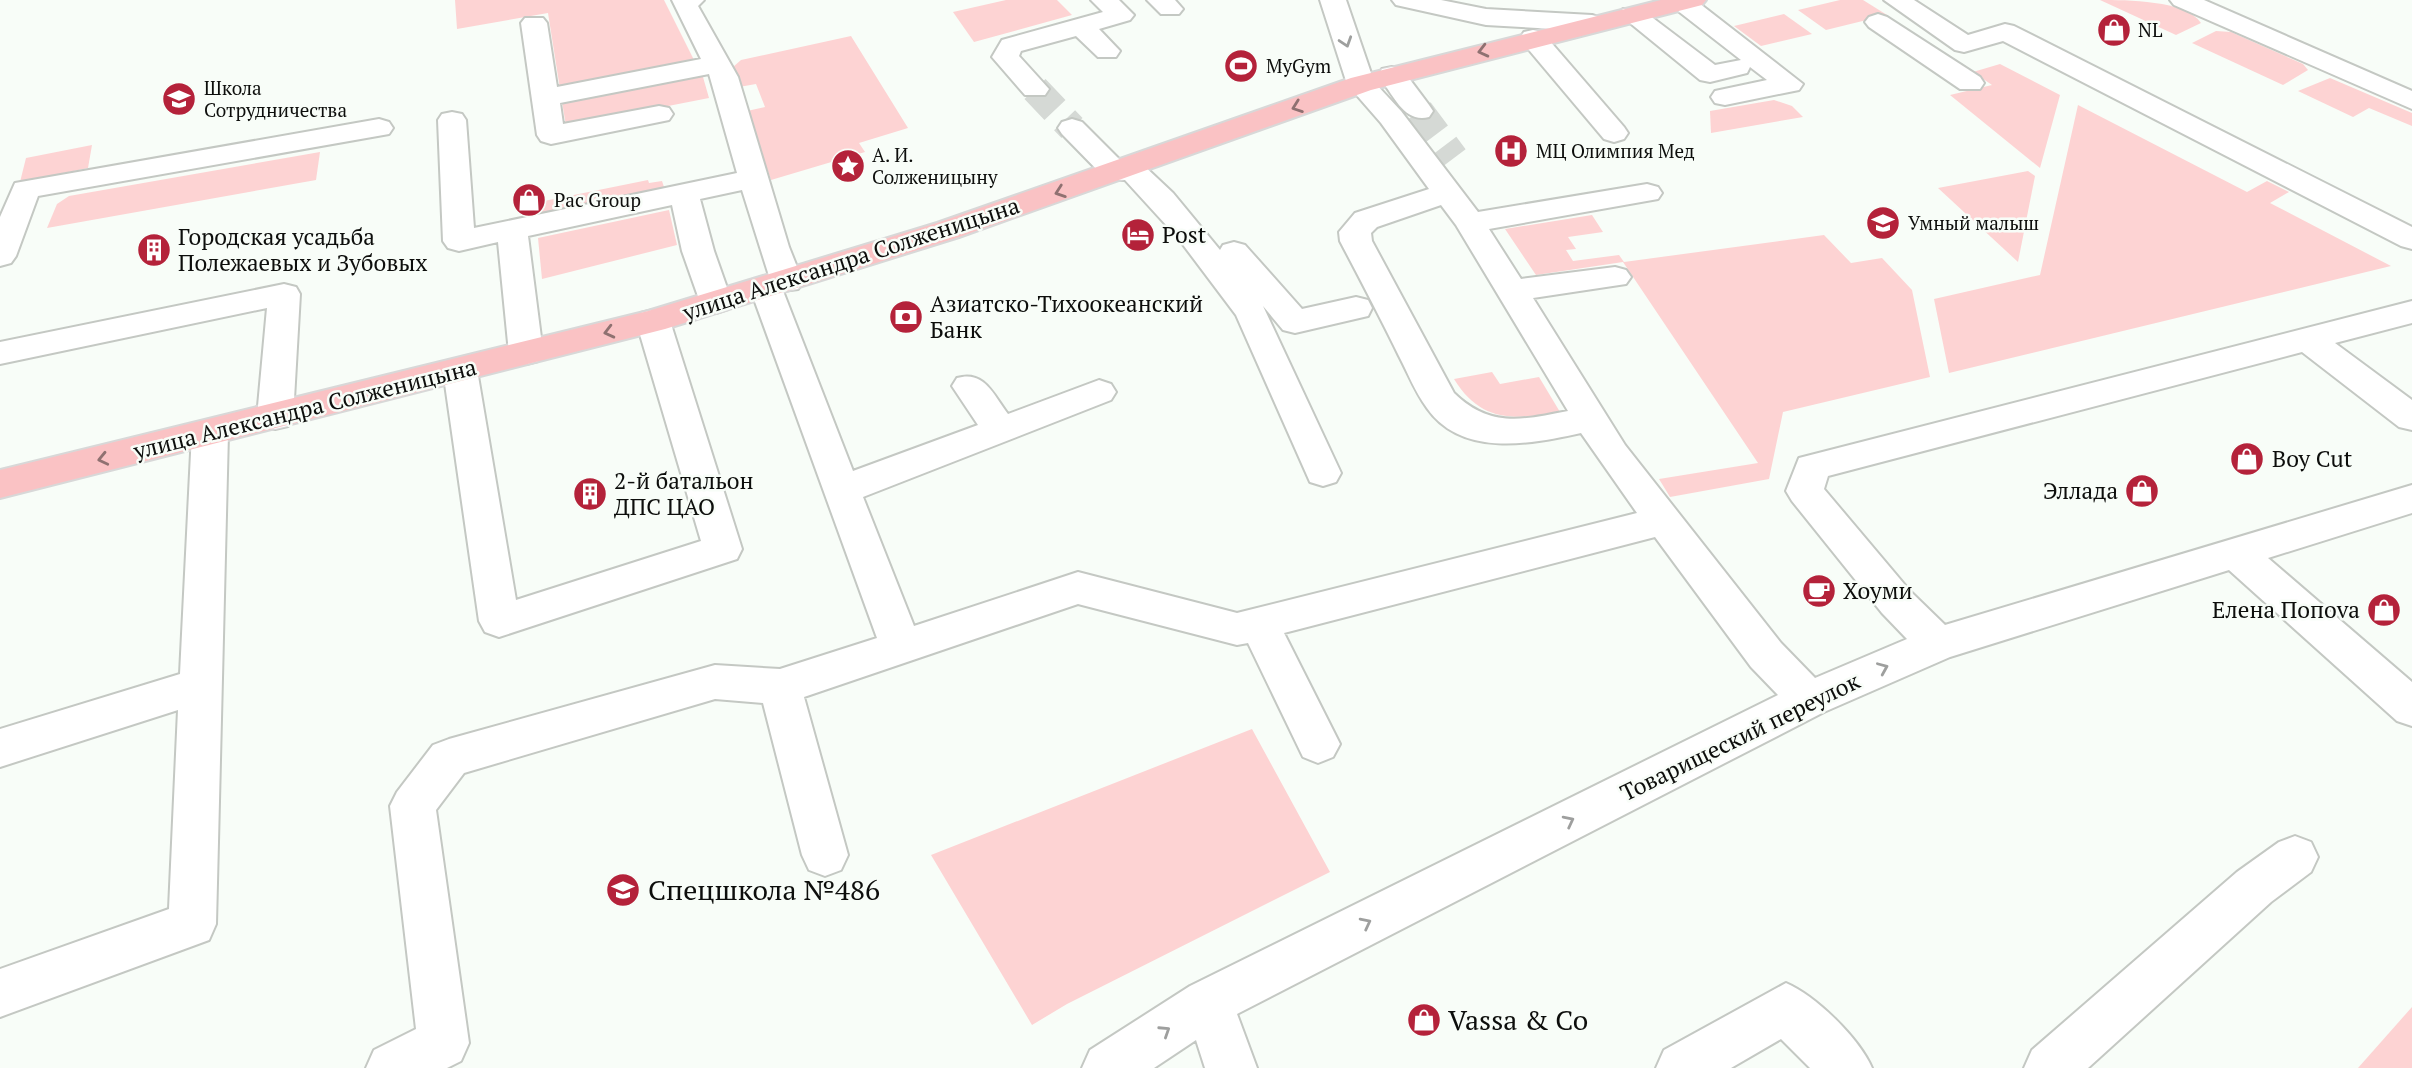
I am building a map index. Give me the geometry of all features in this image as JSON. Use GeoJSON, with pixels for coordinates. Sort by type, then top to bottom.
{"type":"FeatureCollection","features":[{"type":"Feature","properties":{"kind":"main road","name":"улица Александра Солженицына"},"geometry":{"type":"LineString","coordinates":[[0,484],[653,321],[777,285],[1132,168],[1376,80],[1592,23],[1688,1]]}},
{"type":"Feature","properties":{"kind":"street"},"geometry":{"type":"LineString","coordinates":[[691,0],[684,2],[724,77],[773,247],[777,285],[843,490],[901,647]]}},
{"type":"Feature","properties":{"kind":"street"},"geometry":{"type":"LineString","coordinates":[[1035,89],[1004,57],[1011,46],[1121,15],[1104,0]]}},
{"type":"Feature","properties":{"kind":"street"},"geometry":{"type":"LineString","coordinates":[[1333,0],[1376,80],[1391,117],[1447,193],[1480,215],[1647,193]]}},
{"type":"Feature","properties":{"kind":"street"},"geometry":{"type":"LineString","coordinates":[[1405,0],[1476,15],[1534,22],[1592,23]]}},
{"type":"Feature","properties":{"kind":"street"},"geometry":{"type":"LineString","coordinates":[[1476,15],[1512,0]]}},
{"type":"Feature","properties":{"kind":"street"},"geometry":{"type":"LineString","coordinates":[[1897,0],[1964,44]]}},
{"type":"Feature","properties":{"kind":"street"},"geometry":{"type":"LineString","coordinates":[[2183,0],[2412,101]]}},
{"type":"Feature","properties":{"kind":"street"},"geometry":{"type":"LineString","coordinates":[[1688,1],[1789,84],[1725,97]]}},
{"type":"Feature","properties":{"kind":"street"},"geometry":{"type":"LineString","coordinates":[[1632,13],[1710,74],[1737,67]]}},
{"type":"Feature","properties":{"kind":"street"},"geometry":{"type":"LineString","coordinates":[[1878,22],[1970,83]]}},
{"type":"Feature","properties":{"kind":"street"},"geometry":{"type":"LineString","coordinates":[[534,23],[551,135],[659,114]]}},
{"type":"Feature","properties":{"kind":"street"},"geometry":{"type":"LineString","coordinates":[[1082,26],[1107,51]]}},
{"type":"Feature","properties":{"kind":"street"},"geometry":{"type":"LineString","coordinates":[[1926,54],[2005,32],[2412,239]]}},
{"type":"Feature","properties":{"kind":"street"},"geometry":{"type":"LineString","coordinates":[[1534,38],[1614,133]]}},
{"type":"Feature","properties":{"kind":"street"},"geometry":{"type":"LineString","coordinates":[[545,99],[717,64]]}},
{"type":"Feature","properties":{"kind":"street"},"geometry":{"type":"LineString","coordinates":[[1376,80],[1419,111]]}},
{"type":"Feature","properties":{"kind":"street"},"geometry":{"type":"LineString","coordinates":[[452,120],[459,242],[753,179]]}},
{"type":"Feature","properties":{"kind":"street"},"geometry":{"type":"LineString","coordinates":[[0,256],[26,189],[379,128]]}},
{"type":"Feature","properties":{"kind":"street"},"geometry":{"type":"LineString","coordinates":[[1072,128],[1132,168],[1186,198],[1295,322],[1356,308]]}},
{"type":"Feature","properties":{"kind":"street"},"geometry":{"type":"LineString","coordinates":[[1454,158],[1512,291],[1612,454],[1766,655],[1809,699]]}},
{"type":"Feature","properties":{"kind":"street"},"geometry":{"type":"LineString","coordinates":[[1132,168],[1176,215],[1251,313],[1323,473]]}},
{"type":"Feature","properties":{"kind":"street"},"geometry":{"type":"LineString","coordinates":[[1447,193],[1366,220],[1355,232],[1356,241],[1440,401],[1466,425],[1487,432],[1509,433],[1590,419]]}},
{"type":"Feature","properties":{"kind":"street"},"geometry":{"type":"LineString","coordinates":[[684,194],[698,251],[716,302]]}},
{"type":"Feature","properties":{"kind":"street"},"geometry":{"type":"LineString","coordinates":[[512,230],[526,353]]}},
{"type":"Feature","properties":{"kind":"street"},"geometry":{"type":"LineString","coordinates":[[1512,291],[1615,277]]}},
{"type":"Feature","properties":{"kind":"street"},"geometry":{"type":"LineString","coordinates":[[0,353],[284,293],[275,417]]}},
{"type":"Feature","properties":{"kind":"street"},"geometry":{"type":"LineString","coordinates":[[1938,644],[1896,602],[1805,491],[1812,467],[2412,312]]}},
{"type":"Feature","properties":{"kind":"street"},"geometry":{"type":"LineString","coordinates":[[460,370],[499,621],[723,549],[653,321]]}},
{"type":"Feature","properties":{"kind":"street"},"geometry":{"type":"LineString","coordinates":[[2309,340],[2412,418]]}},
{"type":"Feature","properties":{"kind":"street"},"geometry":{"type":"LineString","coordinates":[[969,386],[1001,430]]}},
{"type":"Feature","properties":{"kind":"street"},"geometry":{"type":"LineString","coordinates":[[843,490],[1099,392]]}},
{"type":"Feature","properties":{"kind":"street"},"geometry":{"type":"LineString","coordinates":[[0,993],[192,924],[210,433]]}},
{"type":"Feature","properties":{"kind":"street","name":"Товарищеский переулок"},"geometry":{"type":"LineString","coordinates":[[1108,1068],[1208,1003],[1809,699],[1938,644],[2412,499]]}},
{"type":"Feature","properties":{"kind":"street"},"geometry":{"type":"LineString","coordinates":[[393,1068],[443,1043],[413,806],[449,758],[715,682],[780,687],[1078,588],[1237,629],[1663,521]]}},
{"type":"Feature","properties":{"kind":"street"},"geometry":{"type":"LineString","coordinates":[[2236,553],[2412,708]]}},
{"type":"Feature","properties":{"kind":"street"},"geometry":{"type":"LineString","coordinates":[[1259,624],[1318,744]]}},
{"type":"Feature","properties":{"kind":"street"},"geometry":{"type":"LineString","coordinates":[[0,748],[199,686]]}},
{"type":"Feature","properties":{"kind":"street"},"geometry":{"type":"LineString","coordinates":[[780,687],[825,855]]}},
{"type":"Feature","properties":{"kind":"street"},"geometry":{"type":"LineString","coordinates":[[2050,1068],[2254,887],[2295,857]]}},
{"type":"Feature","properties":{"kind":"street"},"geometry":{"type":"LineString","coordinates":[[1208,1003],[1231,1068]]}},
{"type":"Feature","properties":{"kind":"street"},"geometry":{"type":"LineString","coordinates":[[1682,1068],[1786,1008],[1846,1068]]}},
{"type":"Feature","properties":{"kind":"shaded area"},"geometry":{"type":"Polygon","coordinates":[[[455,0],[664,0],[694,60],[690,64],[560,89],[548,13],[457,29],[455,0]]]}},
{"type":"Feature","properties":{"kind":"shaded area"},"geometry":{"type":"Polygon","coordinates":[[[1006,0],[1057,0],[1072,15],[974,42],[953,12],[1006,0]]]}},
{"type":"Feature","properties":{"kind":"shaded area"},"geometry":{"type":"Polygon","coordinates":[[[1840,0],[1863,0],[1887,15],[1826,30],[1798,10],[1840,0]]]}},
{"type":"Feature","properties":{"kind":"shaded area"},"geometry":{"type":"Polygon","coordinates":[[[2100,0],[2139,1],[2169,6],[2193,15],[2201,23],[2176,35],[2100,0]]]}},
{"type":"Feature","properties":{"kind":"shaded area"},"geometry":{"type":"Polygon","coordinates":[[[1784,14],[1812,34],[1761,46],[1734,26],[1784,14]]]}},
{"type":"Feature","properties":{"kind":"shaded area"},"geometry":{"type":"Polygon","coordinates":[[[2216,31],[2231,32],[2303,64],[2308,70],[2283,85],[2192,43],[2216,31]]]}},
{"type":"Feature","properties":{"kind":"shaded area"},"geometry":{"type":"Polygon","coordinates":[[[851,36],[908,128],[859,143],[865,152],[771,180],[747,111],[765,107],[756,84],[739,87],[733,67],[741,60],[851,36]]]}},
{"type":"Feature","properties":{"kind":"shaded area"},"geometry":{"type":"Polygon","coordinates":[[[2000,64],[2060,95],[2040,168],[1950,95],[1992,85],[1973,72],[2000,64]]]}},
{"type":"Feature","properties":{"kind":"shaded area"},"geometry":{"type":"Polygon","coordinates":[[[696,76],[703,77],[709,98],[566,126],[562,102],[696,76]]]}},
{"type":"Feature","properties":{"kind":"shaded area"},"geometry":{"type":"Polygon","coordinates":[[[2330,78],[2412,113],[2412,126],[2369,108],[2353,117],[2298,91],[2330,78]]]}},
{"type":"Feature","properties":{"kind":"shaded area"},"geometry":{"type":"Polygon","coordinates":[[[1774,100],[1792,106],[1803,117],[1711,133],[1710,111],[1774,100]]]}},
{"type":"Feature","properties":{"kind":"shaded area"},"geometry":{"type":"Polygon","coordinates":[[[2078,105],[2247,192],[2267,181],[2289,192],[2270,203],[2391,266],[1949,373],[1934,299],[2040,275],[2078,105]]]}},
{"type":"Feature","properties":{"kind":"shaded area"},"geometry":{"type":"Polygon","coordinates":[[[92,145],[88,168],[20,182],[26,158],[92,145]]]}},
{"type":"Feature","properties":{"kind":"shaded area"},"geometry":{"type":"Polygon","coordinates":[[[320,152],[316,180],[47,228],[57,204],[69,196],[320,152]]]}},
{"type":"Feature","properties":{"kind":"shaded area"},"geometry":{"type":"Polygon","coordinates":[[[2028,171],[2035,176],[2018,262],[1938,188],[2028,171]]]}},
{"type":"Feature","properties":{"kind":"shaded area"},"geometry":{"type":"Polygon","coordinates":[[[648,180],[649,183],[662,181],[664,187],[535,214],[534,208],[544,206],[544,201],[648,180]]]}},
{"type":"Feature","properties":{"kind":"shaded area"},"geometry":{"type":"Polygon","coordinates":[[[669,210],[677,245],[542,279],[538,238],[669,210]]]}},
{"type":"Feature","properties":{"kind":"shaded area"},"geometry":{"type":"Polygon","coordinates":[[[1592,215],[1603,232],[1568,237],[1576,249],[1566,250],[1573,261],[1619,255],[1624,262],[1824,235],[1851,263],[1882,258],[1912,290],[1930,377],[1783,412],[1769,479],[1670,497],[1659,479],[1758,463],[1623,262],[1536,275],[1505,229],[1592,215]]]}},
{"type":"Feature","properties":{"kind":"shaded area"},"geometry":{"type":"Polygon","coordinates":[[[1492,372],[1500,384],[1539,377],[1560,412],[1514,417],[1500,415],[1476,404],[1454,379],[1492,372]]]}},
{"type":"Feature","properties":{"kind":"shaded area"},"geometry":{"type":"Polygon","coordinates":[[[1252,729],[1330,872],[1067,1004],[1032,1025],[931,855],[1252,729]]]}},
{"type":"Feature","properties":{"kind":"shaded area"},"geometry":{"type":"Polygon","coordinates":[[[2412,1007],[2412,1068],[2358,1068],[2412,1007]]]}},
{"type":"Feature","properties":{"kind":"tunnel"},"geometry":{"type":"LineString","coordinates":[[1035,89],[1072,128]]}},
{"type":"Feature","properties":{"kind":"tunnel"},"geometry":{"type":"LineString","coordinates":[[1419,111],[1454,158]]}},
{"type":"Feature","properties":{"kind":"place","name":"NL"},"geometry":{"type":"Point","coordinates":[2114,30]}},
{"type":"Feature","properties":{"kind":"place","name":"MyGym"},"geometry":{"type":"Point","coordinates":[1241,66]}},
{"type":"Feature","properties":{"kind":"place","name":"Школа Сотрудничества"},"geometry":{"type":"Point","coordinates":[179,99]}},
{"type":"Feature","properties":{"kind":"place","name":"МЦ Олимпия Мед"},"geometry":{"type":"Point","coordinates":[1511,151]}},
{"type":"Feature","properties":{"kind":"place","name":"А. И. Солженицыну"},"geometry":{"type":"Point","coordinates":[848,166]}},
{"type":"Feature","properties":{"kind":"place","name":"Pac Group"},"geometry":{"type":"Point","coordinates":[529,200]}},
{"type":"Feature","properties":{"kind":"place","name":"Умный малыш"},"geometry":{"type":"Point","coordinates":[1883,223]}},
{"type":"Feature","properties":{"kind":"place","name":"Post"},"geometry":{"type":"Point","coordinates":[1138,235]}},
{"type":"Feature","properties":{"kind":"place","name":"Городская усадьба Полежаевых и Зубовых"},"geometry":{"type":"Point","coordinates":[154,250]}},
{"type":"Feature","properties":{"kind":"place","name":"Азиатско-Тихоокеанский Банк"},"geometry":{"type":"Point","coordinates":[906,317]}},
{"type":"Feature","properties":{"kind":"place","name":"Boy Cut"},"geometry":{"type":"Point","coordinates":[2247,459]}},
{"type":"Feature","properties":{"kind":"place","name":"Эллада"},"geometry":{"type":"Point","coordinates":[2142,491]}},
{"type":"Feature","properties":{"kind":"place","name":"2-й батальон ДПС ЦАО"},"geometry":{"type":"Point","coordinates":[590,494]}},
{"type":"Feature","properties":{"kind":"place","name":"Хоуми"},"geometry":{"type":"Point","coordinates":[1819,591]}},
{"type":"Feature","properties":{"kind":"place","name":"Елена Попоva"},"geometry":{"type":"Point","coordinates":[2384,610]}},
{"type":"Feature","properties":{"kind":"place","name":"Спецшкола №486"},"geometry":{"type":"Point","coordinates":[623,890]}},
{"type":"Feature","properties":{"kind":"place","name":"Vassa & Co"},"geometry":{"type":"Point","coordinates":[1424,1020]}}]}
